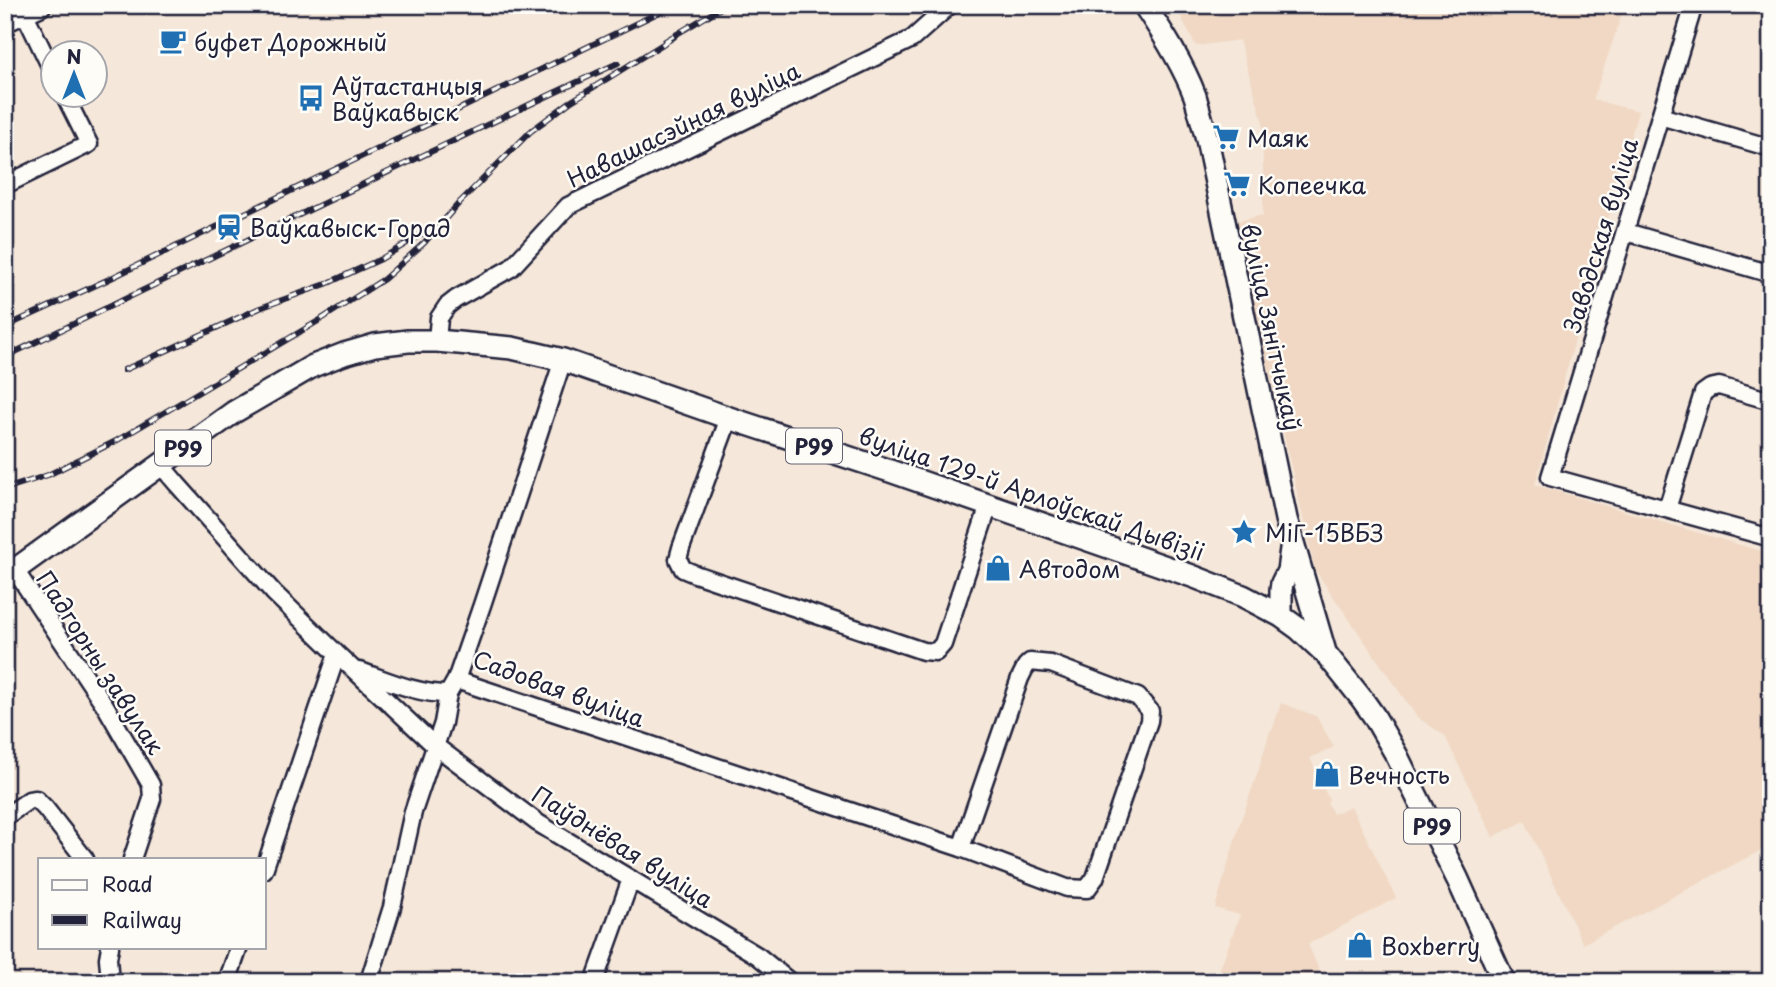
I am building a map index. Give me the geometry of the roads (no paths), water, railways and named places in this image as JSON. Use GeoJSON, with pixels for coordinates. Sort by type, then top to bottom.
{"type":"FeatureCollection","features":[{"type":"Feature","properties":{"kind":"main road","name":"вуліца Зянітчыкаў"},"geometry":{"type":"LineString","coordinates":[[1144,5],[1187,78],[1207,139],[1292,544],[1326,654]]}},
{"type":"Feature","properties":{"kind":"main road","name":"вуліца 129-й Арлоўскай Дывізіі"},"geometry":{"type":"LineString","coordinates":[[10,574],[234,412],[313,366],[375,345],[437,341],[512,348],[563,360],[989,505],[1243,596]]}},
{"type":"Feature","properties":{"kind":"main road"},"geometry":{"type":"LineString","coordinates":[[1292,544],[1288,571],[1282,583],[1281,616],[1299,607],[1307,595]]}},
{"type":"Feature","properties":{"kind":"main road"},"geometry":{"type":"LineString","coordinates":[[1243,596],[1268,592],[1282,583]]}},
{"type":"Feature","properties":{"kind":"main road","name":"Р99"},"geometry":{"type":"LineString","coordinates":[[1243,596],[1299,629],[1326,654],[1362,699],[1397,756],[1504,982]]}},
{"type":"Feature","properties":{"kind":"street","name":"Навашасэйная вуліца"},"geometry":{"type":"LineString","coordinates":[[437,341],[439,318],[447,306],[511,268],[568,206],[912,39],[950,5]]}},
{"type":"Feature","properties":{"kind":"street","name":"Заводская вуліца"},"geometry":{"type":"LineString","coordinates":[[1667,509],[1550,477],[1694,5]]}},
{"type":"Feature","properties":{"kind":"street"},"geometry":{"type":"LineString","coordinates":[[23,13],[38,42]]}},
{"type":"Feature","properties":{"kind":"street"},"geometry":{"type":"LineString","coordinates":[[5,185],[89,144],[71,108]]}},
{"type":"Feature","properties":{"kind":"street"},"geometry":{"type":"LineString","coordinates":[[1660,116],[1771,148]]}},
{"type":"Feature","properties":{"kind":"street"},"geometry":{"type":"LineString","coordinates":[[1626,232],[1771,274]]}},
{"type":"Feature","properties":{"kind":"street","name":"Садовая вуліца"},"geometry":{"type":"LineString","coordinates":[[563,360],[482,606],[452,687],[961,848],[1067,888],[1087,889],[1095,878],[1149,721],[1150,711],[1138,697],[1051,664],[1030,662],[1020,678],[961,848]]}},
{"type":"Feature","properties":{"kind":"street"},"geometry":{"type":"LineString","coordinates":[[1771,401],[1719,386],[1703,393],[1667,509],[1771,538]]}},
{"type":"Feature","properties":{"kind":"street"},"geometry":{"type":"LineString","coordinates":[[729,418],[678,559],[683,569],[695,575],[796,609],[923,651],[936,652],[943,644],[989,505]]}},
{"type":"Feature","properties":{"kind":"street","name":"Паўднёвая вуліца"},"geometry":{"type":"LineString","coordinates":[[160,464],[274,593],[434,745],[538,823],[758,956],[790,982]]}},
{"type":"Feature","properties":{"kind":"street","name":"Падгорны завулак"},"geometry":{"type":"LineString","coordinates":[[10,574],[106,707],[151,785],[152,799],[132,858]]}},
{"type":"Feature","properties":{"kind":"street"},"geometry":{"type":"LineString","coordinates":[[266,864],[337,654]]}},
{"type":"Feature","properties":{"kind":"street"},"geometry":{"type":"LineString","coordinates":[[351,668],[412,690],[434,694],[452,687]]}},
{"type":"Feature","properties":{"kind":"street"},"geometry":{"type":"LineString","coordinates":[[370,981],[392,907],[413,812],[443,723],[452,687]]}},
{"type":"Feature","properties":{"kind":"street"},"geometry":{"type":"LineString","coordinates":[[5,817],[29,800],[36,799],[84,858]]}},
{"type":"Feature","properties":{"kind":"street"},"geometry":{"type":"LineString","coordinates":[[594,982],[631,879]]}},
{"type":"Feature","properties":{"kind":"street"},"geometry":{"type":"LineString","coordinates":[[110,948],[110,982]]}},
{"type":"Feature","properties":{"kind":"street"},"geometry":{"type":"LineString","coordinates":[[227,982],[239,948]]}},
{"type":"Feature","properties":{"kind":"railway"},"geometry":{"type":"LineString","coordinates":[[5,327],[674,5]]}},
{"type":"Feature","properties":{"kind":"railway"},"geometry":{"type":"LineString","coordinates":[[665,41],[726,5]]}},
{"type":"Feature","properties":{"kind":"railway"},"geometry":{"type":"LineString","coordinates":[[5,489],[48,475],[116,441],[384,279],[424,243],[460,202],[531,131],[570,102],[674,37]]}},
{"type":"Feature","properties":{"kind":"railway"},"geometry":{"type":"LineString","coordinates":[[5,357],[618,63]]}},
{"type":"Feature","properties":{"kind":"railway"},"geometry":{"type":"LineString","coordinates":[[124,370],[260,308],[326,284],[381,259],[425,232]]}},
{"type":"Feature","properties":{"kind":"place","name":"буфет Дорожный"},"geometry":{"type":"Point","coordinates":[173,41]}},
{"type":"Feature","properties":{"kind":"place","name":"Аўтастанцыя Ваўкавыск"},"geometry":{"type":"Point","coordinates":[311,98]}},
{"type":"Feature","properties":{"kind":"place","name":"Маяк"},"geometry":{"type":"Point","coordinates":[1226,137]}},
{"type":"Feature","properties":{"kind":"place","name":"Копеечка"},"geometry":{"type":"Point","coordinates":[1237,184]}},
{"type":"Feature","properties":{"kind":"place","name":"Ваўкавыск-Горад"},"geometry":{"type":"Point","coordinates":[229,227]}},
{"type":"Feature","properties":{"kind":"place","name":"МіГ-15ВБЗ"},"geometry":{"type":"Point","coordinates":[1244,532]}},
{"type":"Feature","properties":{"kind":"place","name":"Автодом"},"geometry":{"type":"Point","coordinates":[998,568]}},
{"type":"Feature","properties":{"kind":"place","name":"Вечность"},"geometry":{"type":"Point","coordinates":[1327,774]}},
{"type":"Feature","properties":{"kind":"place","name":"Boxberry"},"geometry":{"type":"Point","coordinates":[1360,945]}}]}
